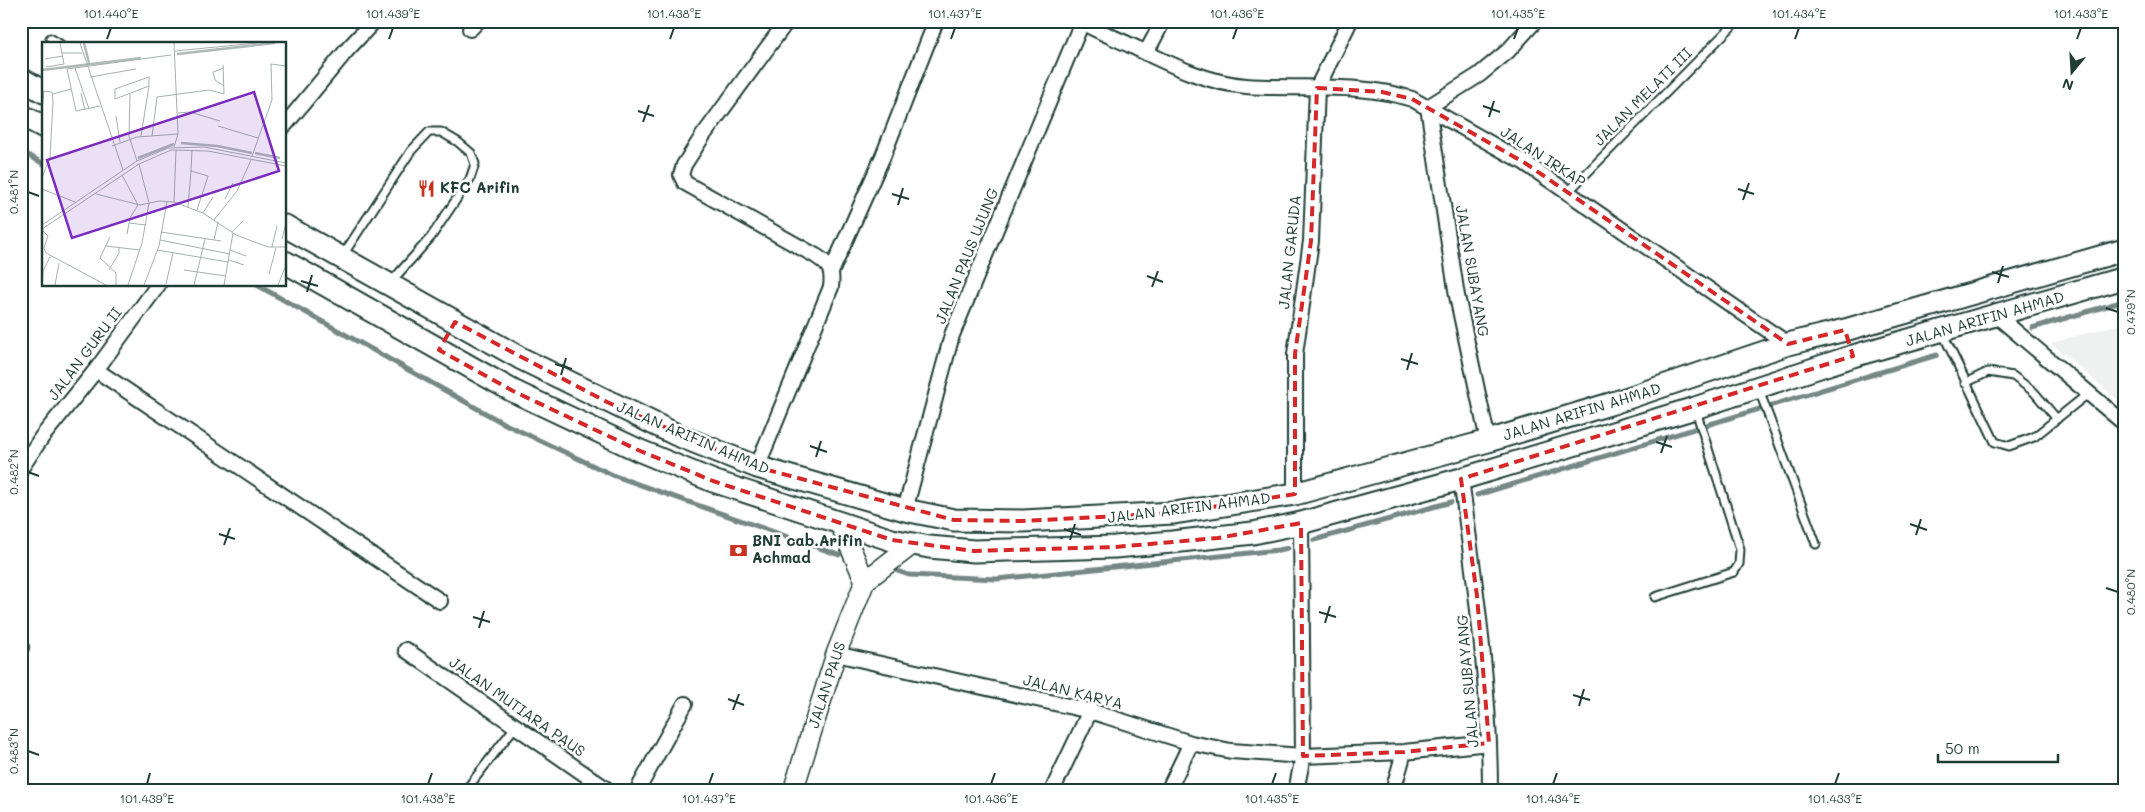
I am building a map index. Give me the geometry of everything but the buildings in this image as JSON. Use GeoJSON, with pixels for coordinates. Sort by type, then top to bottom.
{"type":"FeatureCollection","features":[{"type":"Feature","properties":{"kind":"main road"},"geometry":{"type":"LineString","coordinates":[[21,79],[42,91]]}},
{"type":"Feature","properties":{"kind":"main road"},"geometry":{"type":"LineString","coordinates":[[21,114],[42,126]]}},
{"type":"Feature","properties":{"kind":"main road","name":"JALAN ARIFIN AHMAD"},"geometry":{"type":"LineString","coordinates":[[286,227],[522,359],[677,435],[757,467],[905,510],[954,520],[1023,521],[1174,513],[1295,494],[1610,404],[1788,344],[1845,330],[2124,250]]}},
{"type":"Feature","properties":{"kind":"main road","name":"JALAN ARIFIN AHMAD"},"geometry":{"type":"LineString","coordinates":[[286,263],[513,391],[638,450],[713,481],[892,540],[974,551],[1115,547],[1218,538],[1301,523],[1760,395],[1853,356],[2124,278]]}},
{"type":"Feature","properties":{"kind":"main road"},"geometry":{"type":"LineString","coordinates":[[439,350],[455,322]]}},
{"type":"Feature","properties":{"kind":"main road"},"geometry":{"type":"LineString","coordinates":[[1845,330],[1853,356]]}},
{"type":"Feature","properties":{"kind":"main road"},"geometry":{"type":"LineString","coordinates":[[839,522],[865,581],[913,544]]}},
{"type":"Feature","properties":{"kind":"main road","name":"JALAN PAUS"},"geometry":{"type":"LineString","coordinates":[[793,791],[836,654],[865,581]]}},
{"type":"Feature","properties":{"kind":"street"},"geometry":{"type":"LineString","coordinates":[[286,124],[347,50],[374,21]]}},
{"type":"Feature","properties":{"kind":"street"},"geometry":{"type":"LineString","coordinates":[[787,21],[702,137],[684,165],[681,175],[685,183],[827,262],[832,270]]}},
{"type":"Feature","properties":{"kind":"street"},"geometry":{"type":"LineString","coordinates":[[757,467],[831,287],[832,270],[883,156],[936,21]]}},
{"type":"Feature","properties":{"kind":"street"},"geometry":{"type":"LineString","coordinates":[[1146,53],[1163,21]]}},
{"type":"Feature","properties":{"kind":"street","name":"JALAN GARUDA"},"geometry":{"type":"LineString","coordinates":[[1295,494],[1295,354],[1311,240],[1317,88],[1350,21]]}},
{"type":"Feature","properties":{"kind":"street"},"geometry":{"type":"LineString","coordinates":[[1428,107],[1479,76],[1508,51],[1536,21]]}},
{"type":"Feature","properties":{"kind":"street","name":"JALAN IRKAP"},"geometry":{"type":"LineString","coordinates":[[1081,22],[1193,74],[1218,81],[1244,86],[1359,90],[1400,95],[1428,107],[1526,163],[1788,344]]}},
{"type":"Feature","properties":{"kind":"street","name":"JALAN PAUS UJUNG"},"geometry":{"type":"LineString","coordinates":[[905,510],[952,335],[1081,22]]}},
{"type":"Feature","properties":{"kind":"street","name":"JALAN SUBAYANG"},"geometry":{"type":"LineString","coordinates":[[1428,107],[1457,296],[1488,440]]}},
{"type":"Feature","properties":{"kind":"street","name":"JALAN GURU II"},"geometry":{"type":"LineString","coordinates":[[21,468],[42,437],[96,370],[157,286]]}},
{"type":"Feature","properties":{"kind":"street"},"geometry":{"type":"LineString","coordinates":[[1997,316],[2124,423]]}},
{"type":"Feature","properties":{"kind":"street"},"geometry":{"type":"LineString","coordinates":[[96,370],[440,601]]}},
{"type":"Feature","properties":{"kind":"street","name":"JALAN SUBAYANG"},"geometry":{"type":"LineString","coordinates":[[1461,479],[1477,596],[1487,698],[1490,791]]}},
{"type":"Feature","properties":{"kind":"street"},"geometry":{"type":"LineString","coordinates":[[1296,791],[1302,756],[1301,523]]}},
{"type":"Feature","properties":{"kind":"street","name":"JALAN MUTIARA PAUS"},"geometry":{"type":"LineString","coordinates":[[406,650],[609,791]]}},
{"type":"Feature","properties":{"kind":"street","name":"JALAN KARYA"},"geometry":{"type":"LineString","coordinates":[[836,654],[1090,711],[1191,743],[1231,750],[1302,756],[1404,752],[1489,743]]}},
{"type":"Feature","properties":{"kind":"street"},"geometry":{"type":"LineString","coordinates":[[637,791],[685,704]]}},
{"type":"Feature","properties":{"kind":"street"},"geometry":{"type":"LineString","coordinates":[[1052,791],[1090,711]]}},
{"type":"Feature","properties":{"kind":"street"},"geometry":{"type":"LineString","coordinates":[[1168,791],[1191,743]]}},
{"type":"Feature","properties":{"kind":"street"},"geometry":{"type":"LineString","coordinates":[[1393,791],[1404,752]]}},
{"type":"Feature","properties":{"kind":"lane","name":"JALAN MELATI III"},"geometry":{"type":"LineString","coordinates":[[1568,192],[1738,21]]}},
{"type":"Feature","properties":{"kind":"lane"},"geometry":{"type":"LineString","coordinates":[[50,38],[57,42]]}},
{"type":"Feature","properties":{"kind":"lane"},"geometry":{"type":"LineString","coordinates":[[342,258],[411,151],[429,132],[441,132],[458,142],[471,153],[475,164],[470,178],[431,238],[388,284]]}},
{"type":"Feature","properties":{"kind":"lane"},"geometry":{"type":"LineString","coordinates":[[1941,332],[1995,442],[2009,446],[2034,437],[2089,393]]}},
{"type":"Feature","properties":{"kind":"lane"},"geometry":{"type":"LineString","coordinates":[[1965,383],[1988,372],[2013,376],[2034,392],[2057,419]]}},
{"type":"Feature","properties":{"kind":"lane"},"geometry":{"type":"LineString","coordinates":[[1760,395],[1816,544]]}},
{"type":"Feature","properties":{"kind":"lane"},"geometry":{"type":"LineString","coordinates":[[1655,597],[1734,572],[1739,564],[1740,549],[1696,414]]}},
{"type":"Feature","properties":{"kind":"lane"},"geometry":{"type":"LineString","coordinates":[[465,791],[515,726]]}},
{"type":"Feature","properties":{"kind":"highlighted area"},"geometry":{"type":"Polygon","coordinates":[[[1317,88],[1382,92],[1412,99],[1525,163],[1788,344],[1845,330],[1853,356],[1461,479],[1477,596],[1489,743],[1404,752],[1303,756],[1301,523],[1218,538],[1115,547],[974,551],[892,540],[713,481],[638,450],[513,391],[439,350],[455,322],[607,402],[757,467],[954,520],[1023,521],[1174,513],[1295,494],[1295,354],[1311,241],[1317,88]]]}},
{"type":"Feature","properties":{"kind":"shaded area"},"geometry":{"type":"Polygon","coordinates":[[[2124,323],[2124,405],[2051,343],[2124,323]]]}},
{"type":"Feature","properties":{"kind":"waterway"},"geometry":{"type":"LineString","coordinates":[[21,151],[42,163]]}},
{"type":"Feature","properties":{"kind":"waterway"},"geometry":{"type":"LineString","coordinates":[[259,286],[503,423],[615,476],[839,555]]}},
{"type":"Feature","properties":{"kind":"waterway"},"geometry":{"type":"LineString","coordinates":[[2032,328],[2124,301]]}},
{"type":"Feature","properties":{"kind":"waterway"},"geometry":{"type":"LineString","coordinates":[[1477,495],[1937,355]]}},
{"type":"Feature","properties":{"kind":"waterway"},"geometry":{"type":"LineString","coordinates":[[1314,540],[1451,502]]}},
{"type":"Feature","properties":{"kind":"waterway"},"geometry":{"type":"LineString","coordinates":[[897,571],[909,575],[997,579],[1288,548]]}},
{"type":"Feature","properties":{"kind":"place","name":"KFC Arifin"},"geometry":{"type":"Point","coordinates":[426,188]}},
{"type":"Feature","properties":{"kind":"place","name":"BNI cab.Arifin Achmad"},"geometry":{"type":"Point","coordinates":[738,550]}}]}
